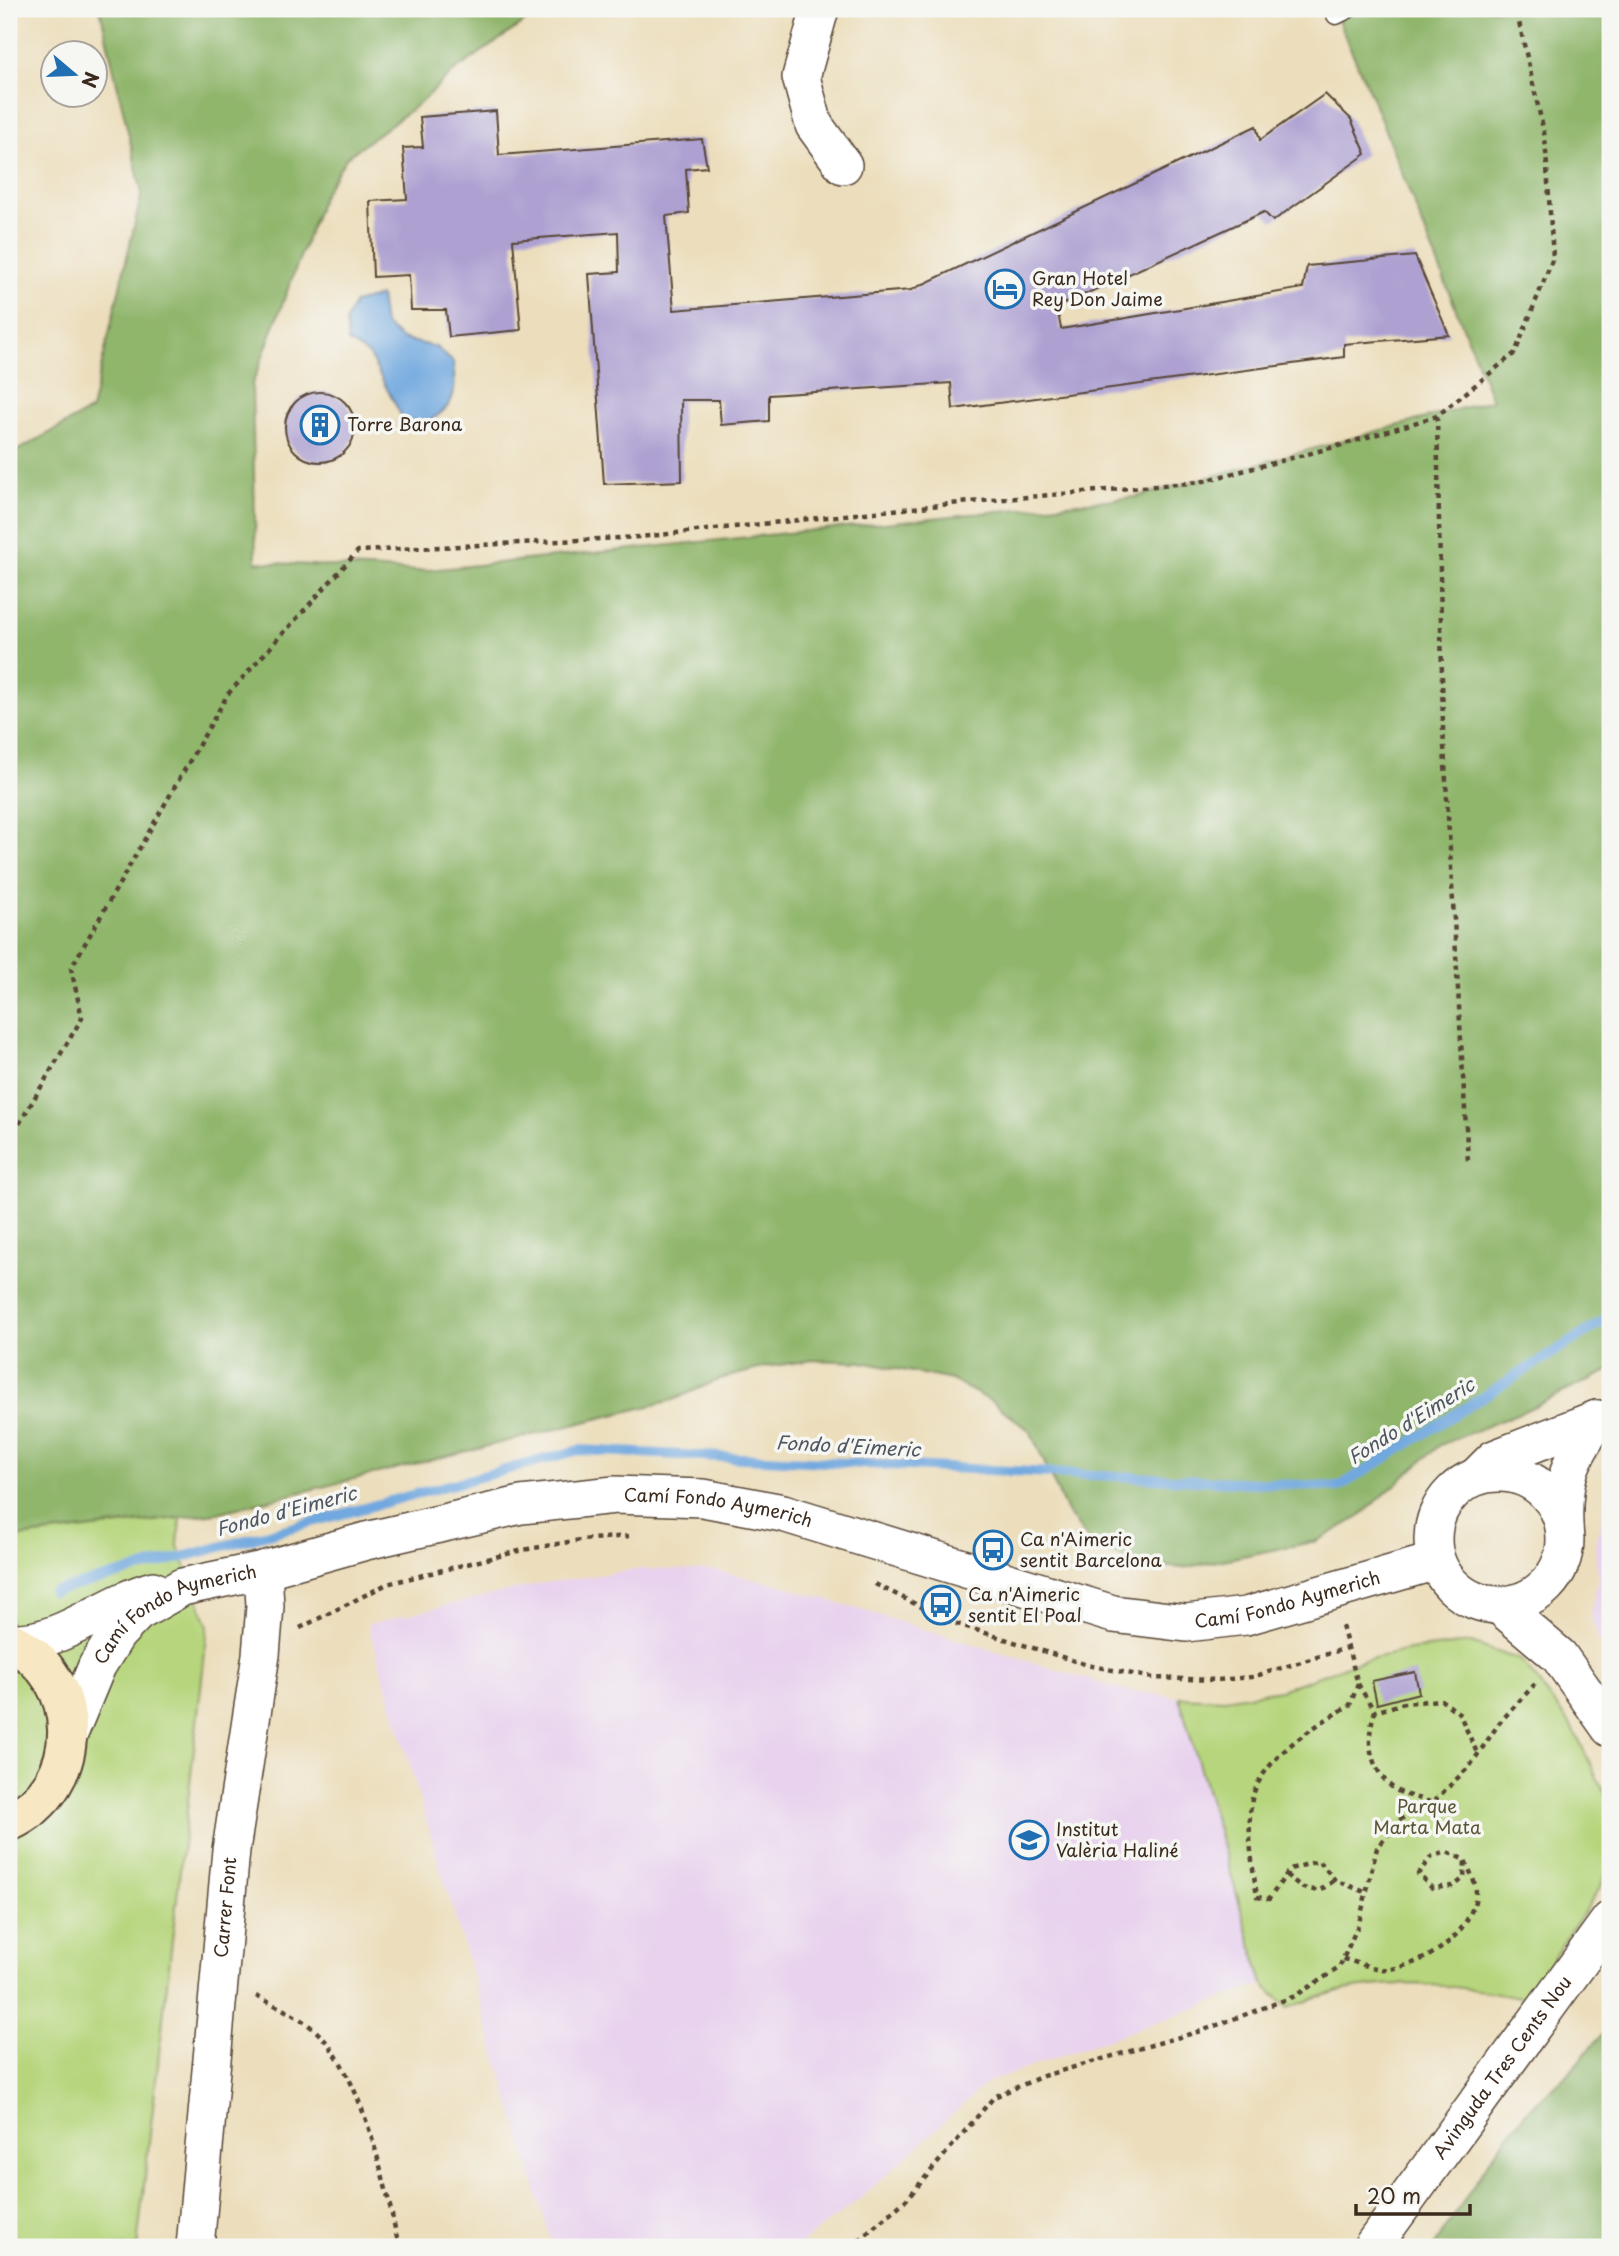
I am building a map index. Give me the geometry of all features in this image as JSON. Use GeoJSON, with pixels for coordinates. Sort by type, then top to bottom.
{"type":"FeatureCollection","features":[{"type":"Feature","properties":{"kind":"street"},"geometry":{"type":"LineString","coordinates":[[820,9],[801,76],[814,125],[843,165]]}},
{"type":"Feature","properties":{"kind":"street"},"geometry":{"type":"LineString","coordinates":[[1604,1413],[1494,1459],[1477,1476],[1457,1488],[1437,1516],[1433,1538],[1436,1561],[1448,1582],[1466,1597],[1500,1606],[1563,1661],[1610,1728]]}},
{"type":"Feature","properties":{"kind":"street"},"geometry":{"type":"LineString","coordinates":[[1563,1661],[1553,1614],[1563,1549],[1563,1489],[1576,1453],[1604,1413]]}},
{"type":"Feature","properties":{"kind":"street"},"geometry":{"type":"LineString","coordinates":[[1477,1476],[1513,1474],[1545,1491],[1559,1511],[1563,1549],[1551,1581],[1537,1594],[1500,1606]]}},
{"type":"Feature","properties":{"kind":"street","name":"Camí Fondo Aymerich"},"geometry":{"type":"LineString","coordinates":[[68,1736],[97,1667],[117,1634],[137,1613],[181,1587],[263,1570],[366,1541],[520,1505],[615,1495],[702,1498],[783,1513],[1113,1614],[1186,1623],[1246,1616],[1436,1561]]}},
{"type":"Feature","properties":{"kind":"street","name":"Carrer Font"},"geometry":{"type":"LineString","coordinates":[[195,2247],[231,1850],[261,1655],[265,1606],[263,1570]]}},
{"type":"Feature","properties":{"kind":"street"},"geometry":{"type":"LineString","coordinates":[[11,1642],[32,1643],[56,1635],[121,1600],[152,1590],[181,1587]]}},
{"type":"Feature","properties":{"kind":"street"},"geometry":{"type":"LineString","coordinates":[[9,1850],[20,1815],[58,1776],[68,1736],[66,1711],[51,1675],[34,1656],[11,1642]]}},
{"type":"Feature","properties":{"kind":"street","name":"Avinguda Tres Cents Nou"},"geometry":{"type":"LineString","coordinates":[[1372,2247],[1610,1920]]}},
{"type":"Feature","properties":{"kind":"path"},"geometry":{"type":"LineString","coordinates":[[9,1141],[82,1018],[71,968],[228,694],[358,551],[640,537],[959,503],[1200,482],[1338,446],[1437,416],[1515,353],[1553,258],[1545,137],[1516,9]]}},
{"type":"Feature","properties":{"kind":"path"},"geometry":{"type":"LineString","coordinates":[[1437,416],[1443,729],[1468,1162]]}},
{"type":"Feature","properties":{"kind":"path"},"geometry":{"type":"LineString","coordinates":[[306,1627],[387,1584],[523,1550],[580,1540],[640,1536]]}},
{"type":"Feature","properties":{"kind":"path"},"geometry":{"type":"LineString","coordinates":[[866,1580],[954,1623],[1087,1665],[1153,1678],[1208,1680],[1252,1676],[1350,1647],[1357,1684],[1375,1712]]}},
{"type":"Feature","properties":{"kind":"path"},"geometry":{"type":"LineString","coordinates":[[850,2247],[906,2200],[993,2097],[1043,2076],[1204,2030],[1295,1996],[1339,1968],[1359,1923],[1377,1848],[1401,1819],[1431,1802],[1469,1766],[1500,1722],[1536,1684],[1563,1661]]}},
{"type":"Feature","properties":{"kind":"path"},"geometry":{"type":"LineString","coordinates":[[1357,1684],[1350,1705],[1307,1730],[1268,1767],[1251,1803],[1257,1897],[1269,1899],[1290,1869],[1319,1861],[1335,1880],[1366,1892]]}},
{"type":"Feature","properties":{"kind":"path"},"geometry":{"type":"LineString","coordinates":[[1375,1712],[1404,1703],[1441,1700],[1459,1713],[1478,1755]]}},
{"type":"Feature","properties":{"kind":"path"},"geometry":{"type":"LineString","coordinates":[[1375,1712],[1368,1732],[1373,1762],[1394,1789],[1431,1802]]}},
{"type":"Feature","properties":{"kind":"path"},"geometry":{"type":"LineString","coordinates":[[1343,1959],[1388,1969],[1436,1955],[1458,1932],[1475,1900],[1474,1880],[1465,1860],[1447,1852],[1431,1857],[1418,1874],[1432,1888],[1454,1886],[1464,1878],[1465,1860]]}},
{"type":"Feature","properties":{"kind":"path"},"geometry":{"type":"LineString","coordinates":[[1286,1875],[1303,1888],[1319,1891],[1335,1880]]}},
{"type":"Feature","properties":{"kind":"path"},"geometry":{"type":"LineString","coordinates":[[219,1984],[255,1996],[302,2019],[328,2044],[352,2087],[372,2142],[399,2247]]}},
{"type":"Feature","properties":{"kind":"shaded area"},"geometry":{"type":"Polygon","coordinates":[[[1610,1480],[1610,1670],[1590,1615],[1598,1578],[1595,1548],[1610,1480]]]}},
{"type":"Feature","properties":{"kind":"shaded area"},"geometry":{"type":"Polygon","coordinates":[[[642,1569],[715,1570],[780,1585],[1122,1690],[1179,1697],[1263,1984],[988,2082],[862,2197],[796,2247],[553,2247],[368,1624],[537,1584],[642,1569]]]}},
{"type":"Feature","properties":{"kind":"green space"},"geometry":{"type":"Polygon","coordinates":[[[100,9],[557,9],[529,19],[453,72],[421,102],[347,157],[324,193],[252,385],[256,562],[419,571],[1136,497],[1492,400],[1371,95],[1333,9],[1610,9],[1610,1370],[1524,1411],[1440,1445],[1359,1517],[1317,1541],[1183,1568],[1139,1564],[1094,1547],[1067,1512],[1030,1431],[993,1402],[952,1380],[862,1362],[813,1360],[766,1367],[720,1379],[673,1400],[217,1513],[9,1538],[9,455],[91,410],[142,193],[100,9]]]}},
{"type":"Feature","properties":{"kind":"green space"},"geometry":{"type":"Polygon","coordinates":[[[180,1518],[178,1546],[208,1626],[137,2247],[9,2247],[9,1538],[180,1518]]]}},
{"type":"Feature","properties":{"kind":"green space","name":"Parque Marta Mata"},"geometry":{"type":"Polygon","coordinates":[[[1471,1643],[1521,1660],[1573,1728],[1610,1804],[1610,1860],[1602,1885],[1526,1998],[1458,1987],[1413,1984],[1344,1990],[1288,2008],[1263,1984],[1179,1697],[1224,1699],[1280,1690],[1361,1661],[1409,1650],[1471,1643]]]}},
{"type":"Feature","properties":{"kind":"green space"},"geometry":{"type":"Polygon","coordinates":[[[1610,2025],[1610,2247],[1434,2247],[1497,2149],[1526,2112],[1568,2074],[1610,2025]]]}},
{"type":"Feature","properties":{"kind":"water"},"geometry":{"type":"Polygon","coordinates":[[[380,296],[384,324],[402,339],[436,347],[453,362],[452,400],[442,412],[423,424],[403,419],[369,355],[348,342],[346,321],[354,303],[380,296]]]}},
{"type":"Feature","properties":{"kind":"building","name":"Gran Hotel Rey Don Jaime"},"geometry":{"type":"Polygon","coordinates":[[[1325,94],[1351,119],[1366,154],[1273,221],[1264,212],[1057,307],[1061,329],[1303,288],[1307,266],[1415,256],[1449,335],[1344,344],[1344,357],[953,409],[951,383],[769,395],[769,421],[721,425],[719,400],[681,400],[682,481],[604,484],[589,274],[619,272],[618,232],[513,240],[521,330],[449,337],[446,310],[411,310],[409,275],[373,277],[370,201],[407,199],[403,148],[423,147],[420,117],[496,111],[499,155],[702,139],[707,167],[686,169],[689,213],[666,216],[674,310],[911,290],[1256,126],[1260,140],[1325,94]]]}},
{"type":"Feature","properties":{"kind":"building","name":"Torre Barona"},"geometry":{"type":"Polygon","coordinates":[[[320,392],[345,402],[355,427],[345,452],[320,462],[295,452],[285,427],[295,402],[320,392]]]}},
{"type":"Feature","properties":{"kind":"building"},"geometry":{"type":"Polygon","coordinates":[[[1415,1672],[1419,1693],[1377,1704],[1372,1681],[1415,1672]]]}},
{"type":"Feature","properties":{"kind":"waterway","name":"Fondo d'Eimeric"},"geometry":{"type":"LineString","coordinates":[[53,1592],[579,1450],[1339,1487],[1610,1317]]}},
{"type":"Feature","properties":{"kind":"place","name":"Gran Hotel Rey Don Jaime"},"geometry":{"type":"Point","coordinates":[1005,289]}},
{"type":"Feature","properties":{"kind":"place","name":"Torre Barona"},"geometry":{"type":"Point","coordinates":[320,425]}},
{"type":"Feature","properties":{"kind":"place","name":"Ca n'Aimeric sentit Barcelona"},"geometry":{"type":"Point","coordinates":[993,1550]}},
{"type":"Feature","properties":{"kind":"place","name":"Ca n'Aimeric sentit El Poal"},"geometry":{"type":"Point","coordinates":[941,1605]}},
{"type":"Feature","properties":{"kind":"place","name":"Institut Valèria Haliné"},"geometry":{"type":"Point","coordinates":[1029,1840]}}]}
